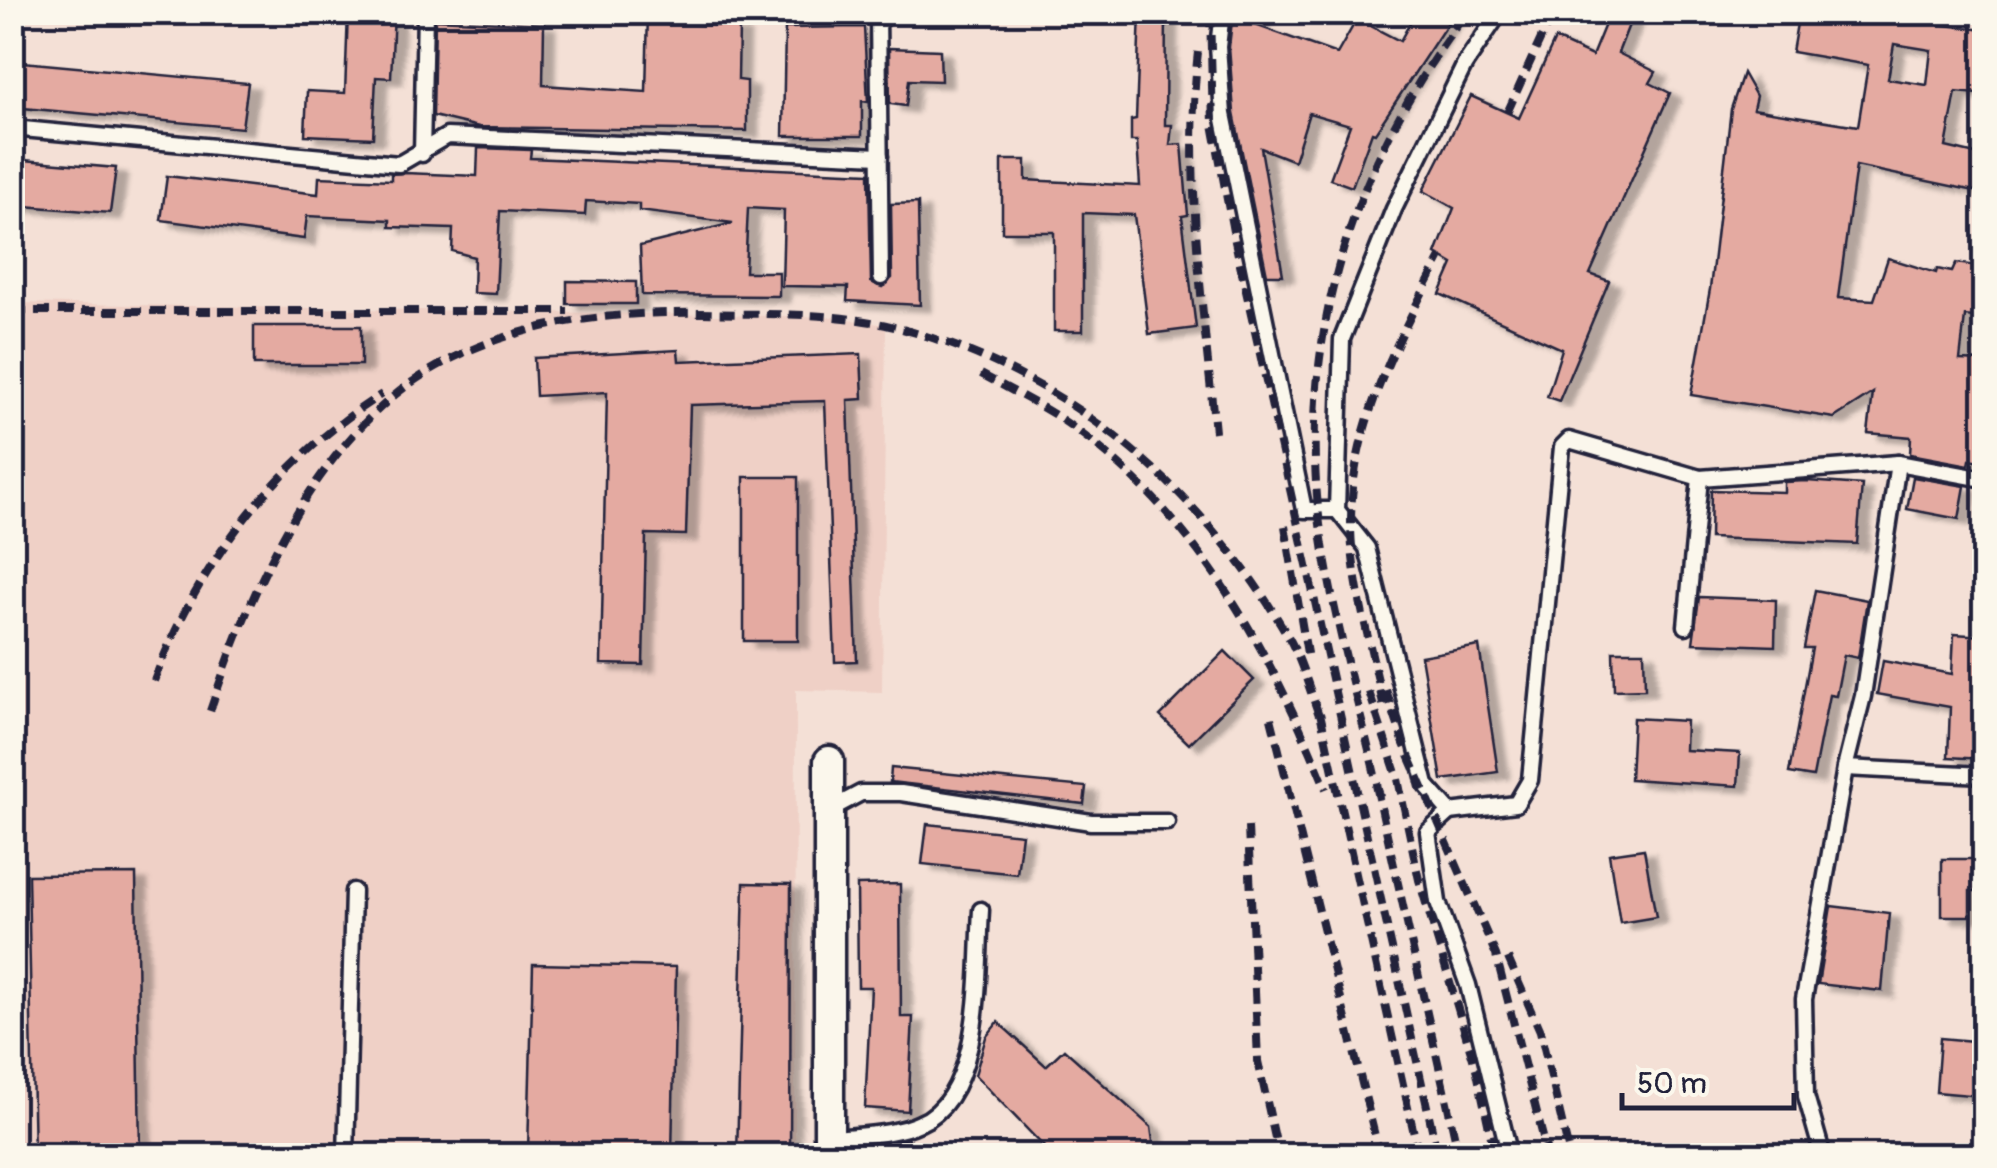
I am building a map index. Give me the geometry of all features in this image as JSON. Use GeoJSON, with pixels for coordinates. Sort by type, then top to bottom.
{"type":"FeatureCollection","features":[{"type":"Feature","properties":{"kind":"street"},"geometry":{"type":"LineString","coordinates":[[829,761],[829,1147]]}},
{"type":"Feature","properties":{"kind":"lane"},"geometry":{"type":"LineString","coordinates":[[422,154],[425,12]]}},
{"type":"Feature","properties":{"kind":"lane"},"geometry":{"type":"LineString","coordinates":[[878,12],[881,277]]}},
{"type":"Feature","properties":{"kind":"lane"},"geometry":{"type":"LineString","coordinates":[[1222,12],[1218,47],[1223,114],[1304,510],[1337,510]]}},
{"type":"Feature","properties":{"kind":"lane"},"geometry":{"type":"LineString","coordinates":[[1450,812],[1426,786],[1367,548],[1337,510],[1342,339],[1418,160],[1465,64],[1500,12]]}},
{"type":"Feature","properties":{"kind":"lane"},"geometry":{"type":"LineString","coordinates":[[12,128],[399,164],[447,136],[880,156]]}},
{"type":"Feature","properties":{"kind":"lane"},"geometry":{"type":"LineString","coordinates":[[1510,1156],[1468,985],[1438,902],[1428,832],[1450,812],[1516,804],[1530,780],[1562,447],[1568,440],[1700,478],[1898,463],[1984,479]]}},
{"type":"Feature","properties":{"kind":"lane"},"geometry":{"type":"LineString","coordinates":[[1822,1156],[1806,1096],[1804,998],[1845,768],[1864,696],[1898,463]]}},
{"type":"Feature","properties":{"kind":"lane"},"geometry":{"type":"LineString","coordinates":[[1686,626],[1700,478]]}},
{"type":"Feature","properties":{"kind":"lane"},"geometry":{"type":"LineString","coordinates":[[1845,768],[1984,775]]}},
{"type":"Feature","properties":{"kind":"lane"},"geometry":{"type":"LineString","coordinates":[[829,810],[861,793],[901,793],[1091,822],[1166,822]]}},
{"type":"Feature","properties":{"kind":"lane"},"geometry":{"type":"LineString","coordinates":[[346,1156],[353,891]]}},
{"type":"Feature","properties":{"kind":"lane"},"geometry":{"type":"LineString","coordinates":[[829,1147],[919,1124],[948,1105],[962,1076],[974,1011],[981,910]]}},
{"type":"Feature","properties":{"kind":"shaded area"},"geometry":{"type":"Polygon","coordinates":[[[13,303],[832,317],[886,325],[882,692],[796,690],[795,1155],[13,1156],[13,303]]]}},
{"type":"Feature","properties":{"kind":"building"},"geometry":{"type":"Polygon","coordinates":[[[348,12],[394,12],[391,78],[376,77],[373,138],[305,135],[307,91],[345,93],[348,12]]]}},
{"type":"Feature","properties":{"kind":"building"},"geometry":{"type":"Polygon","coordinates":[[[648,12],[668,12],[667,24],[739,26],[738,80],[747,81],[747,131],[479,127],[433,116],[435,19],[544,24],[543,85],[646,92],[648,12]]]}},
{"type":"Feature","properties":{"kind":"building"},"geometry":{"type":"Polygon","coordinates":[[[1140,12],[1166,12],[1165,125],[1172,125],[1170,145],[1182,144],[1188,215],[1182,216],[1196,328],[1149,334],[1134,215],[1083,213],[1083,331],[1054,331],[1054,232],[1002,232],[1002,160],[1026,160],[1026,180],[1140,186],[1137,141],[1131,141],[1131,120],[1136,119],[1140,12]]]}},
{"type":"Feature","properties":{"kind":"building"},"geometry":{"type":"Polygon","coordinates":[[[1233,12],[1261,12],[1255,25],[1337,54],[1357,19],[1400,41],[1416,12],[1455,12],[1375,133],[1372,132],[1352,187],[1330,179],[1350,125],[1309,113],[1294,161],[1261,148],[1283,275],[1267,275],[1234,113],[1229,47],[1233,12]]]}},
{"type":"Feature","properties":{"kind":"building"},"geometry":{"type":"Polygon","coordinates":[[[1610,12],[1634,12],[1618,53],[1656,72],[1650,83],[1670,93],[1590,274],[1609,281],[1559,401],[1547,397],[1562,349],[1440,294],[1453,264],[1436,254],[1454,208],[1423,191],[1471,96],[1519,118],[1555,39],[1592,56],[1610,12]]]}},
{"type":"Feature","properties":{"kind":"building"},"geometry":{"type":"Polygon","coordinates":[[[1799,12],[1845,12],[1984,30],[1984,76],[1980,73],[1977,94],[1956,92],[1946,147],[1984,156],[1984,193],[1856,166],[1838,298],[1874,300],[1888,258],[1936,273],[1937,269],[1952,272],[1956,263],[1984,267],[1984,318],[1965,316],[1960,360],[1984,361],[1980,462],[1970,460],[1969,465],[1910,454],[1911,437],[1868,433],[1873,393],[1834,418],[1691,395],[1710,289],[1731,109],[1743,73],[1756,96],[1753,109],[1858,126],[1868,65],[1792,52],[1799,12]],[[1894,44],[1888,79],[1927,85],[1931,50],[1894,44]]]}},
{"type":"Feature","properties":{"kind":"building"},"geometry":{"type":"Polygon","coordinates":[[[864,27],[868,102],[862,101],[862,136],[783,136],[785,28],[864,27]]]}},
{"type":"Feature","properties":{"kind":"building"},"geometry":{"type":"Polygon","coordinates":[[[889,48],[940,50],[941,81],[909,80],[906,106],[890,104],[889,48]]]}},
{"type":"Feature","properties":{"kind":"building"},"geometry":{"type":"Polygon","coordinates":[[[12,61],[248,83],[242,128],[12,107],[12,61]]]}},
{"type":"Feature","properties":{"kind":"building"},"geometry":{"type":"Polygon","coordinates":[[[478,148],[531,150],[530,158],[869,173],[871,282],[882,287],[892,278],[891,204],[918,203],[920,305],[847,301],[848,287],[782,286],[784,210],[748,208],[745,272],[779,272],[779,296],[642,295],[640,246],[733,223],[639,211],[639,204],[586,201],[585,215],[500,211],[496,294],[473,293],[474,257],[452,251],[453,229],[390,227],[390,220],[307,216],[304,239],[161,220],[167,176],[318,194],[319,177],[391,180],[391,174],[405,173],[477,176],[478,148]]]}},
{"type":"Feature","properties":{"kind":"building"},"geometry":{"type":"Polygon","coordinates":[[[12,159],[116,168],[110,213],[12,205],[12,159]]]}},
{"type":"Feature","properties":{"kind":"building"},"geometry":{"type":"Polygon","coordinates":[[[567,281],[636,282],[636,304],[567,304],[567,281]]]}},
{"type":"Feature","properties":{"kind":"building"},"geometry":{"type":"Polygon","coordinates":[[[254,326],[361,326],[361,365],[254,365],[254,326]]]}},
{"type":"Feature","properties":{"kind":"building"},"geometry":{"type":"Polygon","coordinates":[[[678,350],[679,361],[861,354],[863,399],[848,400],[857,661],[835,662],[825,401],[690,405],[686,535],[646,534],[643,665],[601,664],[607,392],[536,396],[534,358],[678,350]]]}},
{"type":"Feature","properties":{"kind":"building"},"geometry":{"type":"Polygon","coordinates":[[[744,477],[798,477],[798,641],[744,641],[744,477]]]}},
{"type":"Feature","properties":{"kind":"building"},"geometry":{"type":"Polygon","coordinates":[[[1913,477],[1965,486],[1959,519],[1907,509],[1913,477]]]}},
{"type":"Feature","properties":{"kind":"building"},"geometry":{"type":"Polygon","coordinates":[[[1784,482],[1862,485],[1857,544],[1710,538],[1711,490],[1784,492],[1784,482]]]}},
{"type":"Feature","properties":{"kind":"building"},"geometry":{"type":"Polygon","coordinates":[[[1815,590],[1867,600],[1858,658],[1844,655],[1836,696],[1829,695],[1813,777],[1789,773],[1812,648],[1804,648],[1815,590]]]}},
{"type":"Feature","properties":{"kind":"building"},"geometry":{"type":"Polygon","coordinates":[[[1699,597],[1776,600],[1775,646],[1693,643],[1699,597]]]}},
{"type":"Feature","properties":{"kind":"building"},"geometry":{"type":"Polygon","coordinates":[[[1954,634],[1984,636],[1984,759],[1948,757],[1950,707],[1877,694],[1883,661],[1952,674],[1954,634]]]}},
{"type":"Feature","properties":{"kind":"building"},"geometry":{"type":"Polygon","coordinates":[[[1479,646],[1498,772],[1442,780],[1421,656],[1479,646]]]}},
{"type":"Feature","properties":{"kind":"building"},"geometry":{"type":"Polygon","coordinates":[[[1225,651],[1254,680],[1189,744],[1160,716],[1225,651]]]}},
{"type":"Feature","properties":{"kind":"building"},"geometry":{"type":"Polygon","coordinates":[[[1613,651],[1644,651],[1645,689],[1614,690],[1613,651]]]}},
{"type":"Feature","properties":{"kind":"building"},"geometry":{"type":"Polygon","coordinates":[[[1633,718],[1686,721],[1685,750],[1740,753],[1738,786],[1630,779],[1633,718]]]}},
{"type":"Feature","properties":{"kind":"building"},"geometry":{"type":"Polygon","coordinates":[[[891,768],[1086,787],[1084,804],[890,782],[891,768]]]}},
{"type":"Feature","properties":{"kind":"building"},"geometry":{"type":"Polygon","coordinates":[[[927,824],[1022,834],[1017,874],[922,864],[927,824]]]}},
{"type":"Feature","properties":{"kind":"building"},"geometry":{"type":"Polygon","coordinates":[[[1644,849],[1656,917],[1620,923],[1609,854],[1644,849]]]}},
{"type":"Feature","properties":{"kind":"building"},"geometry":{"type":"Polygon","coordinates":[[[1942,859],[1984,859],[1984,891],[1970,891],[1970,916],[1942,916],[1942,859]]]}},
{"type":"Feature","properties":{"kind":"building"},"geometry":{"type":"Polygon","coordinates":[[[136,874],[140,1156],[34,1156],[28,875],[136,874]]]}},
{"type":"Feature","properties":{"kind":"building"},"geometry":{"type":"Polygon","coordinates":[[[744,883],[791,884],[790,1156],[737,1156],[744,883]]]}},
{"type":"Feature","properties":{"kind":"building"},"geometry":{"type":"Polygon","coordinates":[[[900,884],[901,1017],[913,1017],[908,1111],[865,1108],[871,987],[858,987],[857,885],[900,884]]]}},
{"type":"Feature","properties":{"kind":"building"},"geometry":{"type":"Polygon","coordinates":[[[1831,906],[1889,913],[1882,991],[1818,984],[1831,906]]]}},
{"type":"Feature","properties":{"kind":"building"},"geometry":{"type":"Polygon","coordinates":[[[533,964],[676,967],[672,1155],[528,1151],[533,964]]]}},
{"type":"Feature","properties":{"kind":"building"},"geometry":{"type":"Polygon","coordinates":[[[998,1022],[1046,1066],[1064,1049],[1151,1127],[1155,1156],[1053,1156],[975,1075],[986,1037],[998,1022]]]}},
{"type":"Feature","properties":{"kind":"building"},"geometry":{"type":"Polygon","coordinates":[[[1940,1038],[1984,1042],[1981,1096],[1936,1092],[1940,1038]]]}},
{"type":"Feature","properties":{"kind":"building"},"geometry":{"type":"Polygon","coordinates":[[[908,1139],[941,1156],[886,1156],[892,1142],[908,1139]]]}},
{"type":"Feature","properties":{"kind":"railway"},"geometry":{"type":"LineString","coordinates":[[1210,12],[1213,124],[1234,237],[1438,1156]]}},
{"type":"Feature","properties":{"kind":"railway"},"geometry":{"type":"LineString","coordinates":[[1380,797],[1336,616],[1323,543],[1315,439],[1318,373],[1328,309],[1344,246],[1367,184],[1428,67],[1467,12]]}},
{"type":"Feature","properties":{"kind":"railway"},"geometry":{"type":"LineString","coordinates":[[1507,113],[1553,12]]}},
{"type":"Feature","properties":{"kind":"railway"},"geometry":{"type":"LineString","coordinates":[[1198,52],[1194,195],[1215,432]]}},
{"type":"Feature","properties":{"kind":"railway"},"geometry":{"type":"LineString","coordinates":[[1383,705],[1354,569],[1353,487],[1359,452],[1380,385],[1441,257]]}},
{"type":"Feature","properties":{"kind":"railway"},"geometry":{"type":"LineString","coordinates":[[12,311],[568,311]]}},
{"type":"Feature","properties":{"kind":"railway"},"geometry":{"type":"LineString","coordinates":[[210,711],[260,582],[305,499],[362,426],[395,395],[464,353],[541,327],[621,315],[702,313],[820,316],[890,326],[952,345],[1012,371],[1068,403],[1121,441],[1214,531],[1289,638],[1322,723]]}},
{"type":"Feature","properties":{"kind":"railway"},"geometry":{"type":"LineString","coordinates":[[981,374],[1055,415],[1103,450],[1146,490],[1184,534],[1250,630],[1326,789]]}},
{"type":"Feature","properties":{"kind":"railway"},"geometry":{"type":"LineString","coordinates":[[154,681],[193,596],[244,519],[307,451],[382,394]]}},
{"type":"Feature","properties":{"kind":"railway"},"geometry":{"type":"LineString","coordinates":[[1285,526],[1308,659]]}},
{"type":"Feature","properties":{"kind":"railway"},"geometry":{"type":"LineString","coordinates":[[1386,690],[1404,744],[1496,955],[1548,1156]]}},
{"type":"Feature","properties":{"kind":"railway"},"geometry":{"type":"LineString","coordinates":[[1369,692],[1398,779],[1419,880],[1477,1072],[1495,1156]]}},
{"type":"Feature","properties":{"kind":"railway"},"geometry":{"type":"LineString","coordinates":[[1320,713],[1419,1156]]}},
{"type":"Feature","properties":{"kind":"railway"},"geometry":{"type":"LineString","coordinates":[[1271,718],[1380,1156]]}},
{"type":"Feature","properties":{"kind":"railway"},"geometry":{"type":"LineString","coordinates":[[1376,785],[1459,1156]]}},
{"type":"Feature","properties":{"kind":"railway"},"geometry":{"type":"LineString","coordinates":[[1248,827],[1258,1061],[1279,1156]]}},
{"type":"Feature","properties":{"kind":"railway"},"geometry":{"type":"LineString","coordinates":[[1508,958],[1540,1031],[1570,1156]]}}]}
